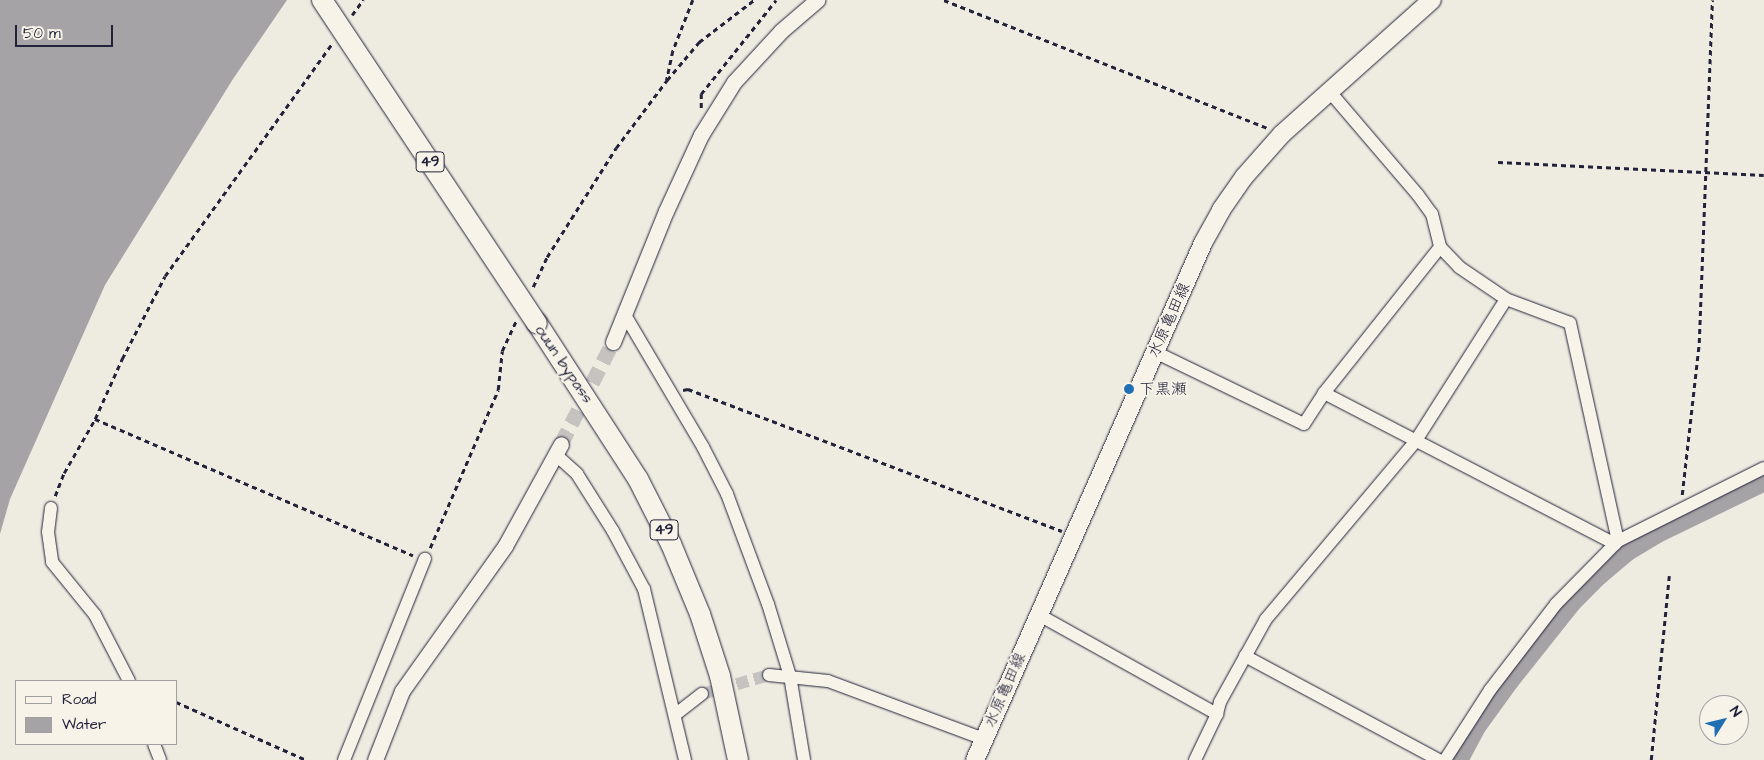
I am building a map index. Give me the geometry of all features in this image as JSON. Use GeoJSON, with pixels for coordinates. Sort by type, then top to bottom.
{"type":"FeatureCollection","features":[{"type":"Feature","properties":{"kind":"highway","name":"ouun bypass"},"geometry":{"type":"LineString","coordinates":[[322,0],[528,320],[638,478],[671,544],[700,614],[720,676],[738,760]]}},
{"type":"Feature","properties":{"kind":"main road","name":"水原亀田線"},"geometry":{"type":"LineString","coordinates":[[976,760],[1203,243],[1221,210],[1244,177],[1282,134],[1432,0]]}},
{"type":"Feature","properties":{"kind":"street"},"geometry":{"type":"LineString","coordinates":[[613,342],[666,211],[701,135],[734,82],[781,31],[817,0]]}},
{"type":"Feature","properties":{"kind":"street"},"geometry":{"type":"LineString","coordinates":[[1330,92],[1432,214],[1440,247],[1459,267],[1506,299],[1570,323],[1616,543]]}},
{"type":"Feature","properties":{"kind":"street"},"geometry":{"type":"LineString","coordinates":[[1155,352],[1304,424],[1324,393],[1440,247]]}},
{"type":"Feature","properties":{"kind":"street"},"geometry":{"type":"LineString","coordinates":[[1195,760],[1217,714],[1220,702],[1266,619],[1415,442],[1506,299]]}},
{"type":"Feature","properties":{"kind":"street"},"geometry":{"type":"LineString","coordinates":[[625,315],[672,392],[703,447],[726,494],[768,604],[790,676],[797,706],[804,760]]}},
{"type":"Feature","properties":{"kind":"street"},"geometry":{"type":"LineString","coordinates":[[1324,393],[1415,442],[1616,543]]}},
{"type":"Feature","properties":{"kind":"street"},"geometry":{"type":"LineString","coordinates":[[375,760],[402,691],[505,546],[558,449],[577,474],[613,531],[644,589],[667,687],[676,714],[685,760]]}},
{"type":"Feature","properties":{"kind":"street"},"geometry":{"type":"LineString","coordinates":[[1445,760],[1490,690],[1556,604],[1616,543],[1764,468]]}},
{"type":"Feature","properties":{"kind":"street"},"geometry":{"type":"LineString","coordinates":[[51,508],[48,532],[52,562],[95,615],[128,680]]}},
{"type":"Feature","properties":{"kind":"street"},"geometry":{"type":"LineString","coordinates":[[344,760],[425,560]]}},
{"type":"Feature","properties":{"kind":"street"},"geometry":{"type":"LineString","coordinates":[[1039,615],[1217,714]]}},
{"type":"Feature","properties":{"kind":"street"},"geometry":{"type":"LineString","coordinates":[[1246,656],[1439,760]]}},
{"type":"Feature","properties":{"kind":"street"},"geometry":{"type":"LineString","coordinates":[[769,675],[828,681],[984,739]]}},
{"type":"Feature","properties":{"kind":"street"},"geometry":{"type":"LineString","coordinates":[[676,714],[702,694]]}},
{"type":"Feature","properties":{"kind":"street"},"geometry":{"type":"LineString","coordinates":[[154,745],[160,760]]}},
{"type":"Feature","properties":{"kind":"path"},"geometry":{"type":"LineString","coordinates":[[352,15],[363,0]]}},
{"type":"Feature","properties":{"kind":"path"},"geometry":{"type":"LineString","coordinates":[[667,80],[673,52],[693,0]]}},
{"type":"Feature","properties":{"kind":"path"},"geometry":{"type":"LineString","coordinates":[[531,291],[547,257],[616,148],[667,80],[699,42],[754,0]]}},
{"type":"Feature","properties":{"kind":"path"},"geometry":{"type":"LineString","coordinates":[[701,111],[701,94],[776,0]]}},
{"type":"Feature","properties":{"kind":"path"},"geometry":{"type":"LineString","coordinates":[[944,0],[1282,134]]}},
{"type":"Feature","properties":{"kind":"path"},"geometry":{"type":"LineString","coordinates":[[1681,509],[1699,343],[1712,0]]}},
{"type":"Feature","properties":{"kind":"path"},"geometry":{"type":"LineString","coordinates":[[51,508],[64,473],[95,420],[122,359],[165,276],[335,38]]}},
{"type":"Feature","properties":{"kind":"path"},"geometry":{"type":"LineString","coordinates":[[1498,162],[1764,175]]}},
{"type":"Feature","properties":{"kind":"path"},"geometry":{"type":"LineString","coordinates":[[95,420],[425,560],[498,390],[502,351],[528,320]]}},
{"type":"Feature","properties":{"kind":"path"},"geometry":{"type":"LineString","coordinates":[[672,392],[688,389],[1075,536]]}},
{"type":"Feature","properties":{"kind":"path"},"geometry":{"type":"LineString","coordinates":[[1651,760],[1669,576]]}},
{"type":"Feature","properties":{"kind":"path"},"geometry":{"type":"LineString","coordinates":[[178,703],[306,760]]}},
{"type":"Feature","properties":{"kind":"water"},"geometry":{"type":"Polygon","coordinates":[[[0,0],[287,0],[233,79],[105,285],[10,499],[0,534],[0,0]]]}},
{"type":"Feature","properties":{"kind":"waterway"},"geometry":{"type":"LineString","coordinates":[[1456,760],[1474,726],[1508,679],[1570,601],[1597,574],[1627,549],[1655,532],[1764,479]]}},
{"type":"Feature","properties":{"kind":"tunnel"},"geometry":{"type":"LineString","coordinates":[[561,444],[613,342]]}},
{"type":"Feature","properties":{"kind":"tunnel"},"geometry":{"type":"LineString","coordinates":[[702,694],[769,675]]}},
{"type":"Feature","properties":{"kind":"place","name":"下黒瀬"},"geometry":{"type":"Point","coordinates":[1129,389]}}]}
